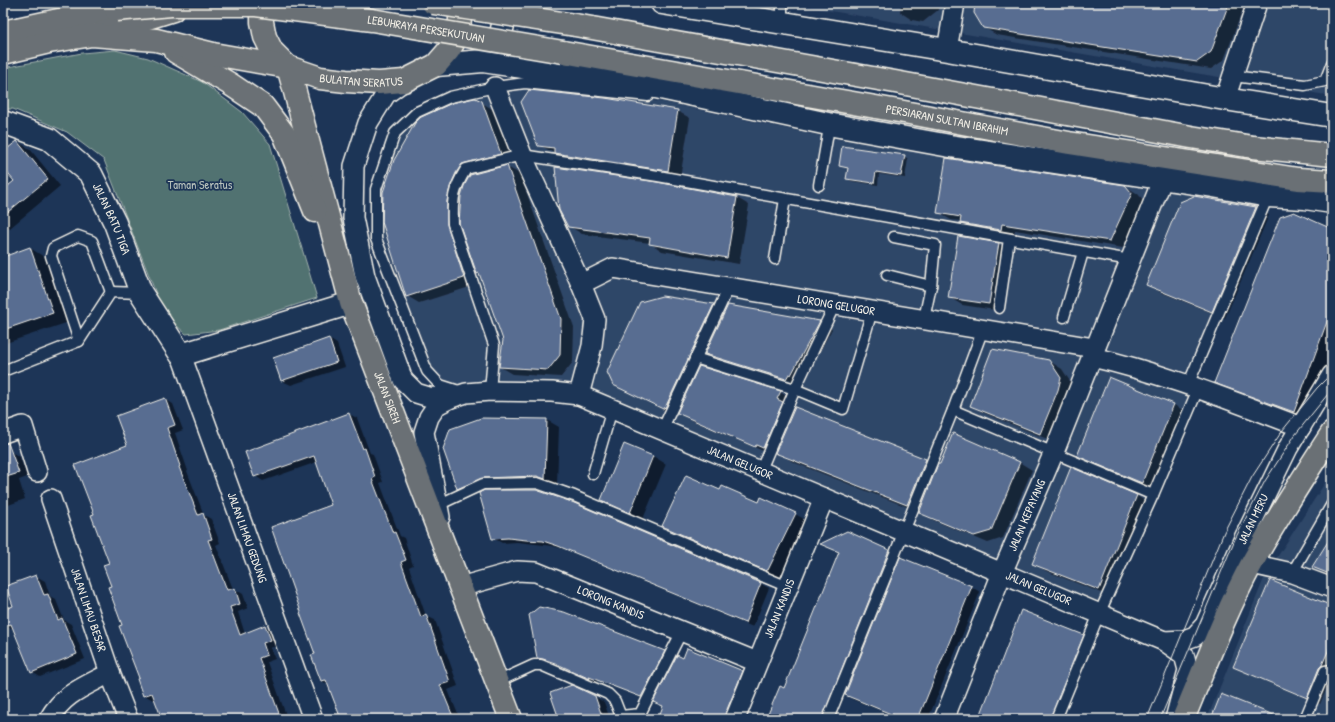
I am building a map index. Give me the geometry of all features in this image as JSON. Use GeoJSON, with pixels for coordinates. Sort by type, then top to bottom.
{"type":"FeatureCollection","features":[{"type":"Feature","properties":{"kind":"highway"},"geometry":{"type":"LineString","coordinates":[[3,53],[49,42],[92,35],[181,7],[184,3]]}},
{"type":"Feature","properties":{"kind":"highway","name":"BULATAN SERATUS"},"geometry":{"type":"LineString","coordinates":[[262,3],[262,22],[265,37],[272,51],[288,67],[320,78],[379,83],[404,81],[436,65],[450,50],[459,32],[461,3]]}},
{"type":"Feature","properties":{"kind":"highway"},"geometry":{"type":"LineString","coordinates":[[433,3],[575,25],[1191,137],[1253,147],[1332,156]]}},
{"type":"Feature","properties":{"kind":"highway","name":"LEBUHRAYA PERSEKUTUAN"},"geometry":{"type":"LineString","coordinates":[[3,32],[62,19],[116,10],[171,5],[256,4],[372,20],[563,52]]}},
{"type":"Feature","properties":{"kind":"highway"},"geometry":{"type":"LineString","coordinates":[[92,35],[156,40],[213,54],[288,67]]}},
{"type":"Feature","properties":{"kind":"highway"},"geometry":{"type":"LineString","coordinates":[[156,40],[230,84],[263,106],[284,134],[351,303]]}},
{"type":"Feature","properties":{"kind":"highway","name":"PERSIARAN SULTAN IBRAHIM"},"geometry":{"type":"LineString","coordinates":[[563,52],[904,112],[1069,143],[1298,179],[1332,181]]}},
{"type":"Feature","properties":{"kind":"highway","name":"JALAN SIREH"},"geometry":{"type":"LineString","coordinates":[[288,67],[296,92],[351,303],[511,719]]}},
{"type":"Feature","properties":{"kind":"highway","name":"JALAN MERU"},"geometry":{"type":"LineString","coordinates":[[1183,719],[1223,623],[1252,564],[1294,491],[1332,433]]}},
{"type":"Feature","properties":{"kind":"main road"},"geometry":{"type":"LineString","coordinates":[[514,3],[507,10],[502,30],[501,39],[505,47],[520,56],[535,62],[588,78]]}},
{"type":"Feature","properties":{"kind":"main road"},"geometry":{"type":"LineString","coordinates":[[662,3],[781,13],[947,50],[1225,99],[1332,116]]}},
{"type":"Feature","properties":{"kind":"main road"},"geometry":{"type":"LineString","coordinates":[[436,65],[483,61],[588,78],[656,87],[828,128],[1163,178],[1268,196],[1305,198],[1332,202]]}},
{"type":"Feature","properties":{"kind":"main road","name":"JALAN BATU TIGA"},"geometry":{"type":"LineString","coordinates":[[3,122],[49,139],[91,174],[115,224],[141,293],[181,355]]}},
{"type":"Feature","properties":{"kind":"main road"},"geometry":{"type":"LineString","coordinates":[[181,355],[351,303]]}},
{"type":"Feature","properties":{"kind":"street"},"geometry":{"type":"LineString","coordinates":[[947,50],[955,3]]}},
{"type":"Feature","properties":{"kind":"street"},"geometry":{"type":"LineString","coordinates":[[1225,99],[1257,3]]}},
{"type":"Feature","properties":{"kind":"street","name":"JALAN SIREH"},"geometry":{"type":"LineString","coordinates":[[404,81],[386,94],[368,123],[354,166],[353,218],[365,276],[403,380],[416,393],[428,397],[458,395]]}},
{"type":"Feature","properties":{"kind":"street"},"geometry":{"type":"LineString","coordinates":[[495,87],[522,155],[581,284],[595,319],[592,346],[579,395]]}},
{"type":"Feature","properties":{"kind":"street","name":"JALAN KEPAYANG"},"geometry":{"type":"LineString","coordinates":[[944,719],[1002,573],[1054,452],[1163,178]]}},
{"type":"Feature","properties":{"kind":"street","name":"LORONG GELUGOR"},"geometry":{"type":"LineString","coordinates":[[581,284],[613,268],[983,329],[1093,352],[1113,361],[1193,387],[1301,427]]}},
{"type":"Feature","properties":{"kind":"street","name":"JALAN LIMAU GEDUNG"},"geometry":{"type":"LineString","coordinates":[[181,355],[313,719]]}},
{"type":"Feature","properties":{"kind":"street","name":"JALAN MERU"},"geometry":{"type":"LineString","coordinates":[[1164,641],[1184,640],[1195,636],[1205,625],[1245,536],[1288,448],[1332,375]]}},
{"type":"Feature","properties":{"kind":"street","name":"JALAN GELUGOR"},"geometry":{"type":"LineString","coordinates":[[458,395],[490,391],[552,392],[579,395],[1164,641]]}},
{"type":"Feature","properties":{"kind":"street"},"geometry":{"type":"LineString","coordinates":[[442,540],[438,505],[424,432],[429,417],[437,405],[458,395]]}},
{"type":"Feature","properties":{"kind":"street"},"geometry":{"type":"LineString","coordinates":[[3,433],[23,426],[37,472]]}},
{"type":"Feature","properties":{"kind":"street","name":"JALAN KANDIS"},"geometry":{"type":"LineString","coordinates":[[734,719],[824,498]]}},
{"type":"Feature","properties":{"kind":"street","name":"JALAN LIMAU BESAR"},"geometry":{"type":"LineString","coordinates":[[51,499],[110,673],[128,719]]}},
{"type":"Feature","properties":{"kind":"street"},"geometry":{"type":"LineString","coordinates":[[1252,564],[1292,573],[1332,588]]}},
{"type":"Feature","properties":{"kind":"street","name":"LORONG KANDIS"},"geometry":{"type":"LineString","coordinates":[[460,587],[517,571],[536,572],[758,662]]}},
{"type":"Feature","properties":{"kind":"street"},"geometry":{"type":"LineString","coordinates":[[1164,641],[1184,655],[1188,670],[1175,719]]}},
{"type":"Feature","properties":{"kind":"street"},"geometry":{"type":"LineString","coordinates":[[49,719],[56,707],[72,692],[110,673]]}},
{"type":"Feature","properties":{"kind":"lane"},"geometry":{"type":"LineString","coordinates":[[1233,76],[1305,85],[1325,81],[1332,63]]}},
{"type":"Feature","properties":{"kind":"lane"},"geometry":{"type":"LineString","coordinates":[[458,395],[440,385],[427,371],[376,239],[376,188],[394,133],[417,112],[450,97],[495,87],[526,83],[665,98],[828,128],[916,150],[950,146]]}},
{"type":"Feature","properties":{"kind":"lane"},"geometry":{"type":"LineString","coordinates":[[819,185],[828,128]]}},
{"type":"Feature","properties":{"kind":"lane"},"geometry":{"type":"LineString","coordinates":[[490,391],[494,345],[453,224],[453,203],[457,183],[466,169],[522,155],[786,198],[1130,260]]}},
{"type":"Feature","properties":{"kind":"lane"},"geometry":{"type":"LineString","coordinates":[[1056,719],[1100,614],[1153,495],[1193,387],[1268,196]]}},
{"type":"Feature","properties":{"kind":"lane"},"geometry":{"type":"LineString","coordinates":[[775,259],[786,198]]}},
{"type":"Feature","properties":{"kind":"lane"},"geometry":{"type":"LineString","coordinates":[[79,341],[51,256],[52,248],[78,236],[92,241],[111,292]]}},
{"type":"Feature","properties":{"kind":"lane"},"geometry":{"type":"LineString","coordinates":[[894,237],[935,245],[931,286],[924,319]]}},
{"type":"Feature","properties":{"kind":"lane"},"geometry":{"type":"LineString","coordinates":[[999,308],[1009,239]]}},
{"type":"Feature","properties":{"kind":"lane"},"geometry":{"type":"LineString","coordinates":[[1064,317],[1083,252]]}},
{"type":"Feature","properties":{"kind":"lane"},"geometry":{"type":"LineString","coordinates":[[888,275],[931,286]]}},
{"type":"Feature","properties":{"kind":"lane"},"geometry":{"type":"LineString","coordinates":[[662,430],[729,287]]}},
{"type":"Feature","properties":{"kind":"lane"},"geometry":{"type":"LineString","coordinates":[[111,292],[141,293]]}},
{"type":"Feature","properties":{"kind":"lane"},"geometry":{"type":"LineString","coordinates":[[3,371],[79,341],[111,292]]}},
{"type":"Feature","properties":{"kind":"lane"},"geometry":{"type":"LineString","coordinates":[[760,472],[795,389],[835,304]]}},
{"type":"Feature","properties":{"kind":"lane"},"geometry":{"type":"LineString","coordinates":[[695,358],[795,389],[843,409],[872,311]]}},
{"type":"Feature","properties":{"kind":"lane"},"geometry":{"type":"LineString","coordinates":[[828,719],[953,410],[983,329]]}},
{"type":"Feature","properties":{"kind":"lane"},"geometry":{"type":"LineString","coordinates":[[593,474],[612,409]]}},
{"type":"Feature","properties":{"kind":"lane"},"geometry":{"type":"LineString","coordinates":[[953,410],[1153,495]]}},
{"type":"Feature","properties":{"kind":"lane"},"geometry":{"type":"LineString","coordinates":[[438,505],[483,484],[537,483],[574,496],[788,587]]}},
{"type":"Feature","properties":{"kind":"lane"},"geometry":{"type":"LineString","coordinates":[[1292,573],[1332,504]]}},
{"type":"Feature","properties":{"kind":"lane"},"geometry":{"type":"LineString","coordinates":[[497,682],[534,665],[541,665],[608,694],[615,701],[621,717],[640,714],[682,631]]}},
{"type":"Feature","properties":{"kind":"lane"},"geometry":{"type":"LineString","coordinates":[[1305,719],[1326,671],[1332,670]]}},
{"type":"Feature","properties":{"kind":"shaded area"},"geometry":{"type":"Polygon","coordinates":[[[784,3],[1332,3],[1332,96],[1195,73],[784,3]]]}},
{"type":"Feature","properties":{"kind":"shaded area"},"geometry":{"type":"Polygon","coordinates":[[[525,87],[663,102],[831,138],[1268,208],[1173,437],[1097,606],[574,385],[458,386],[443,381],[430,368],[380,237],[379,190],[398,136],[421,115],[453,100],[525,87]]]}},
{"type":"Feature","properties":{"kind":"shaded area"},"geometry":{"type":"Polygon","coordinates":[[[1332,472],[1332,719],[1207,719],[1265,576],[1332,472]]]}},
{"type":"Feature","properties":{"kind":"green space","name":"Taman Seratus"},"geometry":{"type":"Polygon","coordinates":[[[115,50],[148,58],[202,82],[242,112],[270,144],[317,298],[219,330],[186,334],[164,314],[104,160],[67,132],[13,109],[3,109],[3,68],[82,53],[115,50]]]}},
{"type":"Feature","properties":{"kind":"building"},"geometry":{"type":"Polygon","coordinates":[[[975,3],[1229,3],[1211,52],[1197,62],[983,28],[974,13],[975,3]]]}},
{"type":"Feature","properties":{"kind":"building"},"geometry":{"type":"Polygon","coordinates":[[[529,90],[605,98],[678,110],[668,171],[554,153],[554,148],[538,146],[521,102],[529,90]]]}},
{"type":"Feature","properties":{"kind":"building"},"geometry":{"type":"Polygon","coordinates":[[[475,98],[482,101],[501,154],[462,164],[450,187],[447,201],[447,224],[464,278],[406,297],[382,222],[383,192],[394,160],[415,123],[421,117],[452,103],[475,98]]]}},
{"type":"Feature","properties":{"kind":"building"},"geometry":{"type":"Polygon","coordinates":[[[17,141],[48,179],[3,216],[3,190],[14,181],[3,168],[3,152],[17,141]]]}},
{"type":"Feature","properties":{"kind":"building"},"geometry":{"type":"Polygon","coordinates":[[[842,146],[905,155],[901,176],[876,172],[874,183],[846,179],[848,168],[839,166],[842,146]]]}},
{"type":"Feature","properties":{"kind":"building"},"geometry":{"type":"Polygon","coordinates":[[[946,158],[1125,185],[1132,193],[1110,241],[1002,224],[1001,230],[960,223],[961,217],[937,213],[946,158]]]}},
{"type":"Feature","properties":{"kind":"building"},"geometry":{"type":"Polygon","coordinates":[[[507,165],[561,319],[560,355],[548,370],[499,367],[503,340],[459,223],[461,196],[470,175],[507,165]]]}},
{"type":"Feature","properties":{"kind":"building"},"geometry":{"type":"Polygon","coordinates":[[[555,167],[657,182],[737,197],[727,258],[649,244],[650,238],[568,227],[559,210],[555,167]]]}},
{"type":"Feature","properties":{"kind":"building"},"geometry":{"type":"Polygon","coordinates":[[[1194,196],[1256,207],[1212,312],[1146,285],[1180,202],[1194,196]]]}},
{"type":"Feature","properties":{"kind":"building"},"geometry":{"type":"Polygon","coordinates":[[[1294,212],[1332,229],[1332,308],[1294,412],[1214,383],[1280,217],[1294,212]]]}},
{"type":"Feature","properties":{"kind":"building"},"geometry":{"type":"Polygon","coordinates":[[[958,236],[999,243],[989,304],[948,298],[958,236]]]}},
{"type":"Feature","properties":{"kind":"building"},"geometry":{"type":"Polygon","coordinates":[[[30,247],[53,313],[3,330],[3,257],[30,247]]]}},
{"type":"Feature","properties":{"kind":"building"},"geometry":{"type":"Polygon","coordinates":[[[662,296],[714,304],[665,408],[664,407],[663,409],[613,385],[607,372],[640,302],[662,296]]]}},
{"type":"Feature","properties":{"kind":"building"},"geometry":{"type":"Polygon","coordinates":[[[728,305],[820,321],[791,375],[789,374],[786,379],[705,354],[728,305]]]}},
{"type":"Feature","properties":{"kind":"building"},"geometry":{"type":"Polygon","coordinates":[[[329,338],[337,362],[281,381],[273,358],[329,338]]]}},
{"type":"Feature","properties":{"kind":"building"},"geometry":{"type":"Polygon","coordinates":[[[992,349],[1049,360],[1061,378],[1058,390],[1040,434],[970,406],[992,349]]]}},
{"type":"Feature","properties":{"kind":"building"},"geometry":{"type":"Polygon","coordinates":[[[699,366],[781,391],[777,399],[783,402],[763,448],[756,445],[755,447],[677,413],[699,366]]]}},
{"type":"Feature","properties":{"kind":"building"},"geometry":{"type":"Polygon","coordinates":[[[1109,377],[1174,404],[1142,483],[1077,456],[1109,377]]]}},
{"type":"Feature","properties":{"kind":"building"},"geometry":{"type":"Polygon","coordinates":[[[165,398],[175,425],[167,428],[180,466],[179,467],[198,515],[203,513],[212,539],[208,540],[227,590],[235,588],[240,604],[230,607],[240,635],[265,625],[271,640],[263,643],[267,655],[259,658],[281,719],[162,719],[152,693],[143,696],[137,679],[139,678],[119,626],[122,625],[108,587],[111,586],[103,565],[109,563],[91,515],[94,514],[75,465],[127,445],[116,416],[165,398]]]}},
{"type":"Feature","properties":{"kind":"building"},"geometry":{"type":"Polygon","coordinates":[[[795,407],[926,459],[907,505],[775,453],[795,407]]]}},
{"type":"Feature","properties":{"kind":"building"},"geometry":{"type":"Polygon","coordinates":[[[349,413],[363,449],[365,448],[375,477],[372,479],[393,533],[395,532],[406,560],[401,562],[421,617],[426,614],[450,682],[440,685],[454,719],[341,719],[326,680],[321,681],[311,655],[315,654],[271,527],[331,505],[314,456],[254,477],[245,452],[349,413]]]}},
{"type":"Feature","properties":{"kind":"building"},"geometry":{"type":"Polygon","coordinates":[[[481,418],[547,419],[545,479],[537,476],[483,478],[457,489],[443,449],[450,429],[481,418]]]}},
{"type":"Feature","properties":{"kind":"building"},"geometry":{"type":"Polygon","coordinates":[[[953,433],[1020,462],[991,531],[974,536],[919,513],[938,464],[940,464],[953,433]]]}},
{"type":"Feature","properties":{"kind":"building"},"geometry":{"type":"Polygon","coordinates":[[[8,443],[19,473],[3,478],[3,444],[8,443]]]}},
{"type":"Feature","properties":{"kind":"building"},"geometry":{"type":"Polygon","coordinates":[[[624,444],[653,456],[630,513],[601,500],[624,444]]]}},
{"type":"Feature","properties":{"kind":"building"},"geometry":{"type":"Polygon","coordinates":[[[1071,467],[1137,495],[1099,590],[1032,564],[1071,467]]]}},
{"type":"Feature","properties":{"kind":"building"},"geometry":{"type":"Polygon","coordinates":[[[686,475],[720,490],[722,486],[759,502],[761,497],[796,513],[768,570],[766,571],[662,526],[686,475]]]}},
{"type":"Feature","properties":{"kind":"building"},"geometry":{"type":"Polygon","coordinates":[[[484,490],[536,490],[572,502],[761,583],[745,623],[543,541],[508,538],[492,539],[479,493],[484,490]]]}},
{"type":"Feature","properties":{"kind":"building"},"geometry":{"type":"Polygon","coordinates":[[[847,531],[889,550],[822,719],[766,719],[780,686],[784,688],[839,552],[820,544],[847,531]]]}},
{"type":"Feature","properties":{"kind":"building"},"geometry":{"type":"Polygon","coordinates":[[[1332,535],[1332,575],[1312,567],[1332,535]]]}},
{"type":"Feature","properties":{"kind":"building"},"geometry":{"type":"Polygon","coordinates":[[[900,557],[972,586],[918,719],[903,719],[845,695],[900,557]]]}},
{"type":"Feature","properties":{"kind":"building"},"geometry":{"type":"Polygon","coordinates":[[[36,575],[44,595],[48,594],[58,620],[62,618],[77,654],[31,673],[11,624],[6,626],[3,617],[3,610],[13,606],[6,586],[36,575]]]}},
{"type":"Feature","properties":{"kind":"building"},"geometry":{"type":"Polygon","coordinates":[[[1270,580],[1332,606],[1332,642],[1322,665],[1319,668],[1307,698],[1233,667],[1270,580]]]}},
{"type":"Feature","properties":{"kind":"building"},"geometry":{"type":"Polygon","coordinates":[[[539,607],[564,612],[665,651],[641,697],[589,677],[590,679],[555,663],[537,658],[529,615],[539,607]]]}},
{"type":"Feature","properties":{"kind":"building"},"geometry":{"type":"Polygon","coordinates":[[[1021,610],[1084,635],[1050,719],[979,719],[1021,610]]]}},
{"type":"Feature","properties":{"kind":"building"},"geometry":{"type":"Polygon","coordinates":[[[687,648],[743,671],[723,719],[658,719],[663,706],[653,702],[677,655],[683,658],[687,648]]]}},
{"type":"Feature","properties":{"kind":"building"},"geometry":{"type":"Polygon","coordinates":[[[572,685],[595,696],[603,719],[559,719],[550,693],[572,685]]]}},
{"type":"Feature","properties":{"kind":"building"},"geometry":{"type":"Polygon","coordinates":[[[1221,694],[1281,718],[1281,719],[1211,719],[1221,694]]]}},
{"type":"Feature","properties":{"kind":"tram line"},"geometry":{"type":"LineString","coordinates":[[1147,719],[1224,532],[1252,477],[1282,431],[1317,388],[1332,373]]}},
{"type":"Feature","properties":{"kind":"tram line"},"geometry":{"type":"LineString","coordinates":[[1160,719],[1235,539],[1265,481],[1295,435],[1332,389]]}}]}
